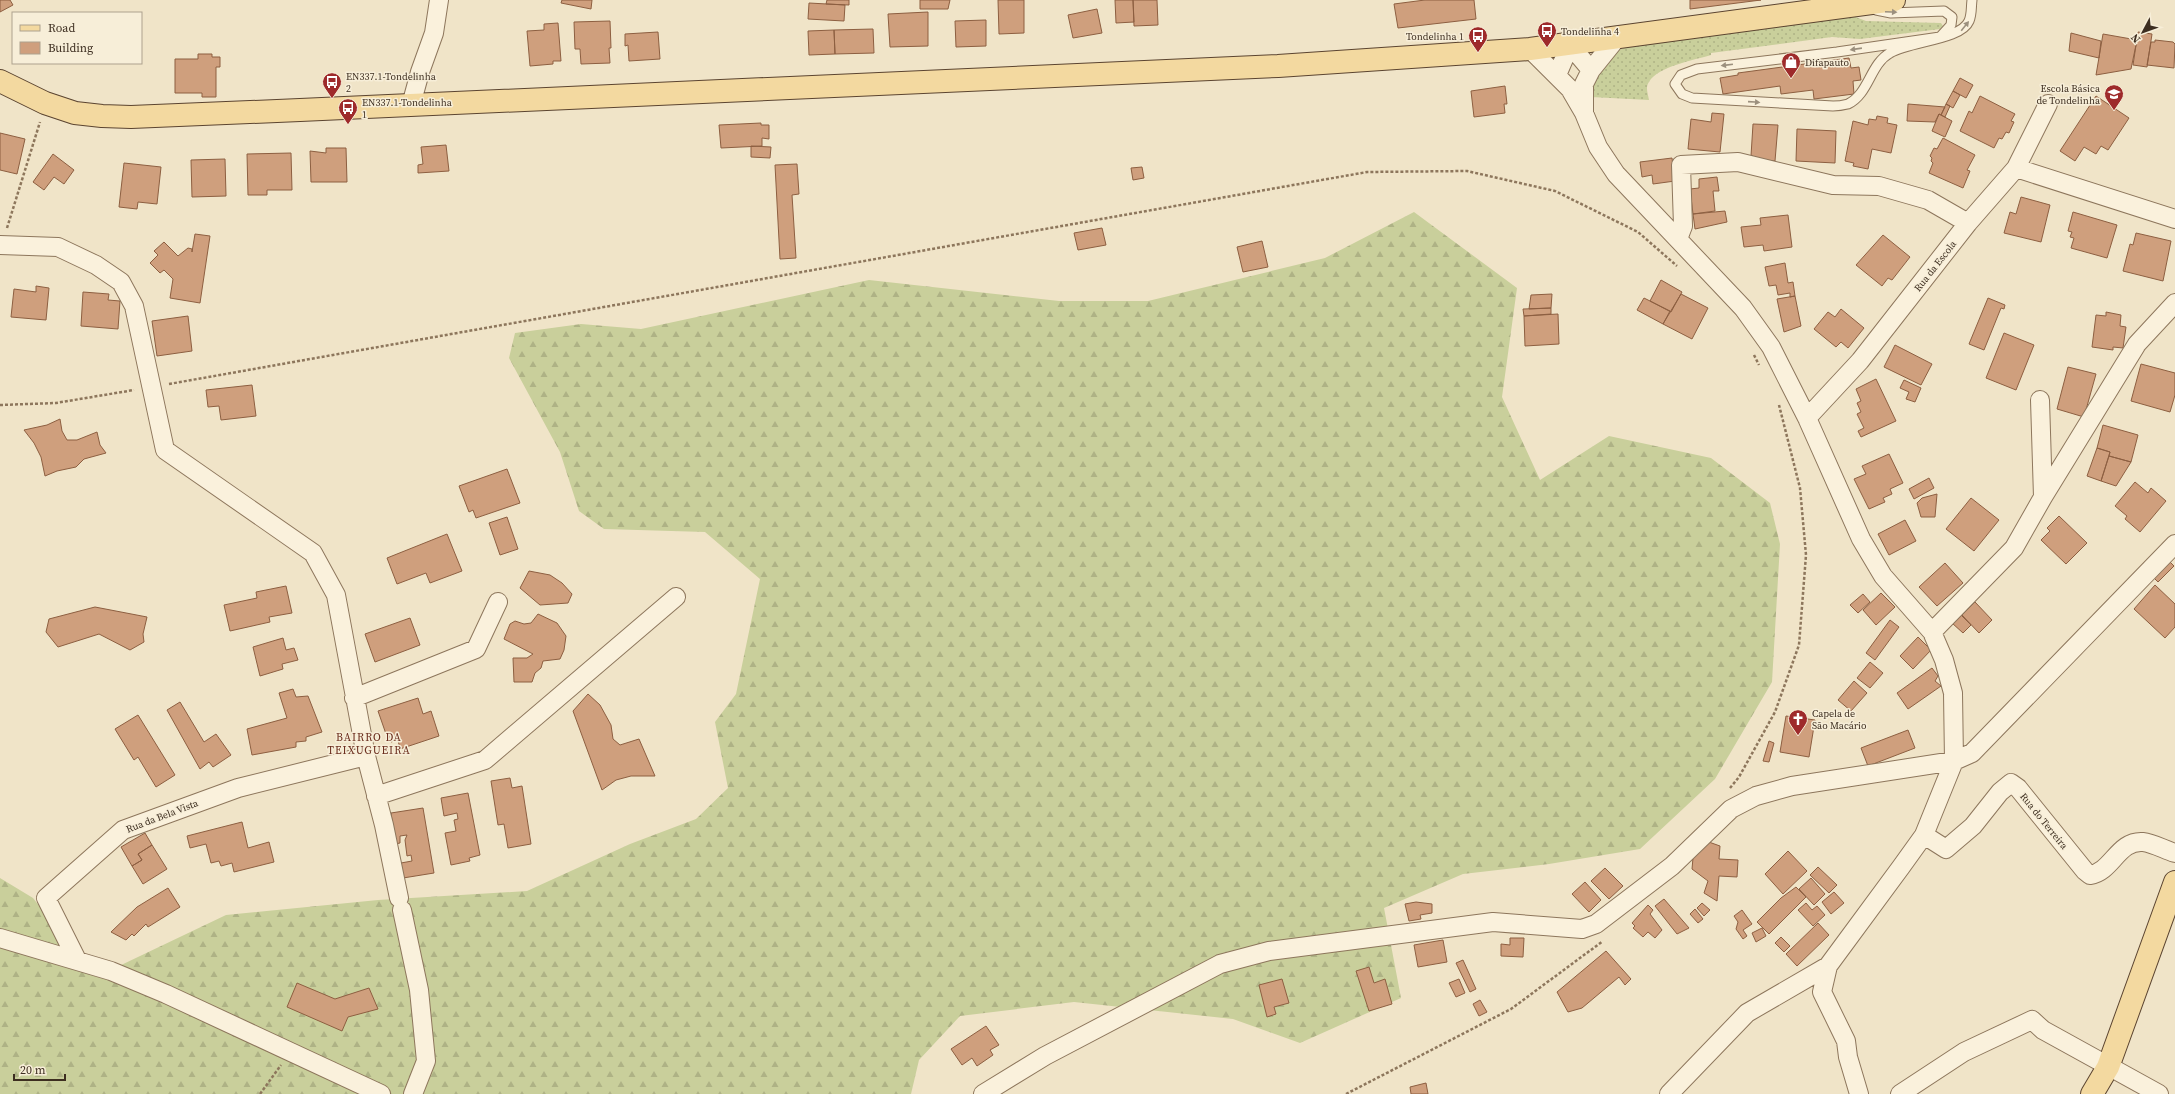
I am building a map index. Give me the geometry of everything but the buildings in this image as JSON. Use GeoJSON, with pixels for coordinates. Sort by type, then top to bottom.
{"type":"FeatureCollection","features":[{"type":"Feature","properties":{"kind":"main road"},"geometry":{"type":"LineString","coordinates":[[0,81],[46,103],[75,113],[131,117],[1270,66],[1530,49],[1616,39],[1894,0]]}},
{"type":"Feature","properties":{"kind":"main road"},"geometry":{"type":"LineString","coordinates":[[2092,1094],[2108,1067],[2175,882]]}},
{"type":"Feature","properties":{"kind":"street"},"geometry":{"type":"LineString","coordinates":[[411,105],[420,72],[434,33],[439,0]]}},
{"type":"Feature","properties":{"kind":"street"},"geometry":{"type":"LineString","coordinates":[[1584,113],[1584,84],[1591,70],[1616,39]]}},
{"type":"Feature","properties":{"kind":"street"},"geometry":{"type":"LineString","coordinates":[[1557,75],[1570,45],[1591,70]]}},
{"type":"Feature","properties":{"kind":"street"},"geometry":{"type":"LineString","coordinates":[[1530,49],[1570,89],[1584,113],[1598,147],[1616,174],[1743,308],[1771,347],[1807,418],[1860,539],[1883,576],[1932,632],[1944,660],[1953,693],[1954,762],[1924,835],[1828,966],[1822,992],[1846,1041],[1848,1057],[1859,1094]]}},
{"type":"Feature","properties":{"kind":"street","name":"Rua da Escola"},"geometry":{"type":"LineString","coordinates":[[1807,418],[1860,361],[1968,223],[2016,168],[2048,104]]}},
{"type":"Feature","properties":{"kind":"street"},"geometry":{"type":"LineString","coordinates":[[1678,239],[1683,226],[1681,165],[1688,164],[1738,162],[1833,185],[1879,186],[1928,200],[1968,223]]}},
{"type":"Feature","properties":{"kind":"street"},"geometry":{"type":"LineString","coordinates":[[2016,168],[2175,219]]}},
{"type":"Feature","properties":{"kind":"street"},"geometry":{"type":"LineString","coordinates":[[1,245],[58,247],[96,265],[121,282],[134,306],[150,387],[165,450],[313,553],[336,595],[366,756],[384,825],[419,990],[426,1061],[413,1094]]}},
{"type":"Feature","properties":{"kind":"street"},"geometry":{"type":"LineString","coordinates":[[1932,632],[2014,548],[2043,496],[2138,344],[2175,303]]}},
{"type":"Feature","properties":{"kind":"street"},"geometry":{"type":"LineString","coordinates":[[2040,400],[2043,496]]}},
{"type":"Feature","properties":{"kind":"street"},"geometry":{"type":"LineString","coordinates":[[983,1094],[1045,1056],[1220,964],[1269,950],[1493,922],[1582,929],[1596,924],[1672,866],[1731,809],[1756,796],[1792,786],[1954,762],[1972,753],[2175,544]]}},
{"type":"Feature","properties":{"kind":"street"},"geometry":{"type":"LineString","coordinates":[[376,796],[485,760],[676,597]]}},
{"type":"Feature","properties":{"kind":"street"},"geometry":{"type":"LineString","coordinates":[[354,698],[476,650],[498,602]]}},
{"type":"Feature","properties":{"kind":"street","name":"Rua da Bela Vista"},"geometry":{"type":"LineString","coordinates":[[77,960],[46,898],[123,830],[238,788],[366,756]]}},
{"type":"Feature","properties":{"kind":"street","name":"Rua do Terreira"},"geometry":{"type":"LineString","coordinates":[[1924,835],[1946,849],[1973,826],[2000,792],[2011,783],[2018,788],[2085,871],[2090,875],[2098,874],[2127,844],[2143,842],[2175,853]]}},
{"type":"Feature","properties":{"kind":"street"},"geometry":{"type":"LineString","coordinates":[[0,938],[111,971],[166,994],[381,1094]]}},
{"type":"Feature","properties":{"kind":"street"},"geometry":{"type":"LineString","coordinates":[[1669,1094],[1747,1013],[1828,966]]}},
{"type":"Feature","properties":{"kind":"street"},"geometry":{"type":"LineString","coordinates":[[1900,1094],[1964,1052],[2032,1020],[2043,1030],[2159,1094]]}},
{"type":"Feature","properties":{"kind":"lane"},"geometry":{"type":"LineString","coordinates":[[1853,6],[1890,12],[1944,11],[1952,17],[1952,25],[1940,37],[1899,48],[1882,57],[1857,97],[1848,104],[1833,106],[1692,98],[1682,94],[1675,84],[1681,75],[1697,68],[1837,52],[1940,37],[1953,36],[1963,30],[1969,22],[1972,0]]}},
{"type":"Feature","properties":{"kind":"path"},"geometry":{"type":"LineString","coordinates":[[1,245],[46,103]]}},
{"type":"Feature","properties":{"kind":"path"},"geometry":{"type":"LineString","coordinates":[[0,405],[56,403],[150,387],[1367,172],[1467,171],[1555,191],[1638,232],[1678,267]]}},
{"type":"Feature","properties":{"kind":"path"},"geometry":{"type":"LineString","coordinates":[[1750,348],[1760,368]]}},
{"type":"Feature","properties":{"kind":"path"},"geometry":{"type":"LineString","coordinates":[[1730,789],[1739,777],[1775,712],[1799,645],[1806,555],[1800,488],[1777,400]]}},
{"type":"Feature","properties":{"kind":"path"},"geometry":{"type":"LineString","coordinates":[[1346,1094],[1512,1009],[1605,939]]}},
{"type":"Feature","properties":{"kind":"path"},"geometry":{"type":"LineString","coordinates":[[260,1094],[291,1052]]}},
{"type":"Feature","properties":{"kind":"green space"},"geometry":{"type":"Polygon","coordinates":[[[1853,16],[1866,21],[1941,23],[1943,26],[1940,29],[1860,39],[1832,37],[1711,53],[1711,55],[1668,68],[1654,76],[1647,86],[1649,100],[1591,97],[1591,83],[1617,51],[1626,47],[1853,16]]]}},
{"type":"Feature","properties":{"kind":"green space"},"geometry":{"type":"Polygon","coordinates":[[[1414,212],[1517,288],[1502,397],[1540,480],[1609,436],[1711,458],[1770,503],[1780,544],[1772,682],[1715,779],[1640,849],[1549,864],[1463,874],[1384,908],[1401,998],[1300,1043],[1233,1019],[1074,1002],[960,1016],[919,1060],[911,1094],[0,1094],[0,878],[33,898],[96,977],[226,915],[378,900],[527,891],[630,844],[696,819],[728,788],[715,722],[736,694],[760,579],[705,532],[604,529],[579,511],[560,452],[509,358],[515,333],[581,324],[641,329],[869,280],[1059,301],[1148,301],[1325,258],[1414,212]]]}},
{"type":"Feature","properties":{"kind":"place","name":"Tondelinha 4"},"geometry":{"type":"Point","coordinates":[1547,48]}},
{"type":"Feature","properties":{"kind":"place","name":"Tondelinha 1"},"geometry":{"type":"Point","coordinates":[1478,53]}},
{"type":"Feature","properties":{"kind":"place","name":"Difapauto"},"geometry":{"type":"Point","coordinates":[1791,79]}},
{"type":"Feature","properties":{"kind":"place","name":"EN337.1-Tondelinha 2"},"geometry":{"type":"Point","coordinates":[332,99]}},
{"type":"Feature","properties":{"kind":"place","name":"Escola Básica de Tondelinha"},"geometry":{"type":"Point","coordinates":[2114,111]}},
{"type":"Feature","properties":{"kind":"place","name":"EN337.1-Tondelinha 1"},"geometry":{"type":"Point","coordinates":[348,125]}},
{"type":"Feature","properties":{"kind":"place","name":"Capela de São Macário"},"geometry":{"type":"Point","coordinates":[1798,736]}},
{"type":"Feature","properties":{"kind":"district","name":"BAIRRO DA TEIXUGUEIRA"},"geometry":{"type":"Point","coordinates":[369,743]}}]}
